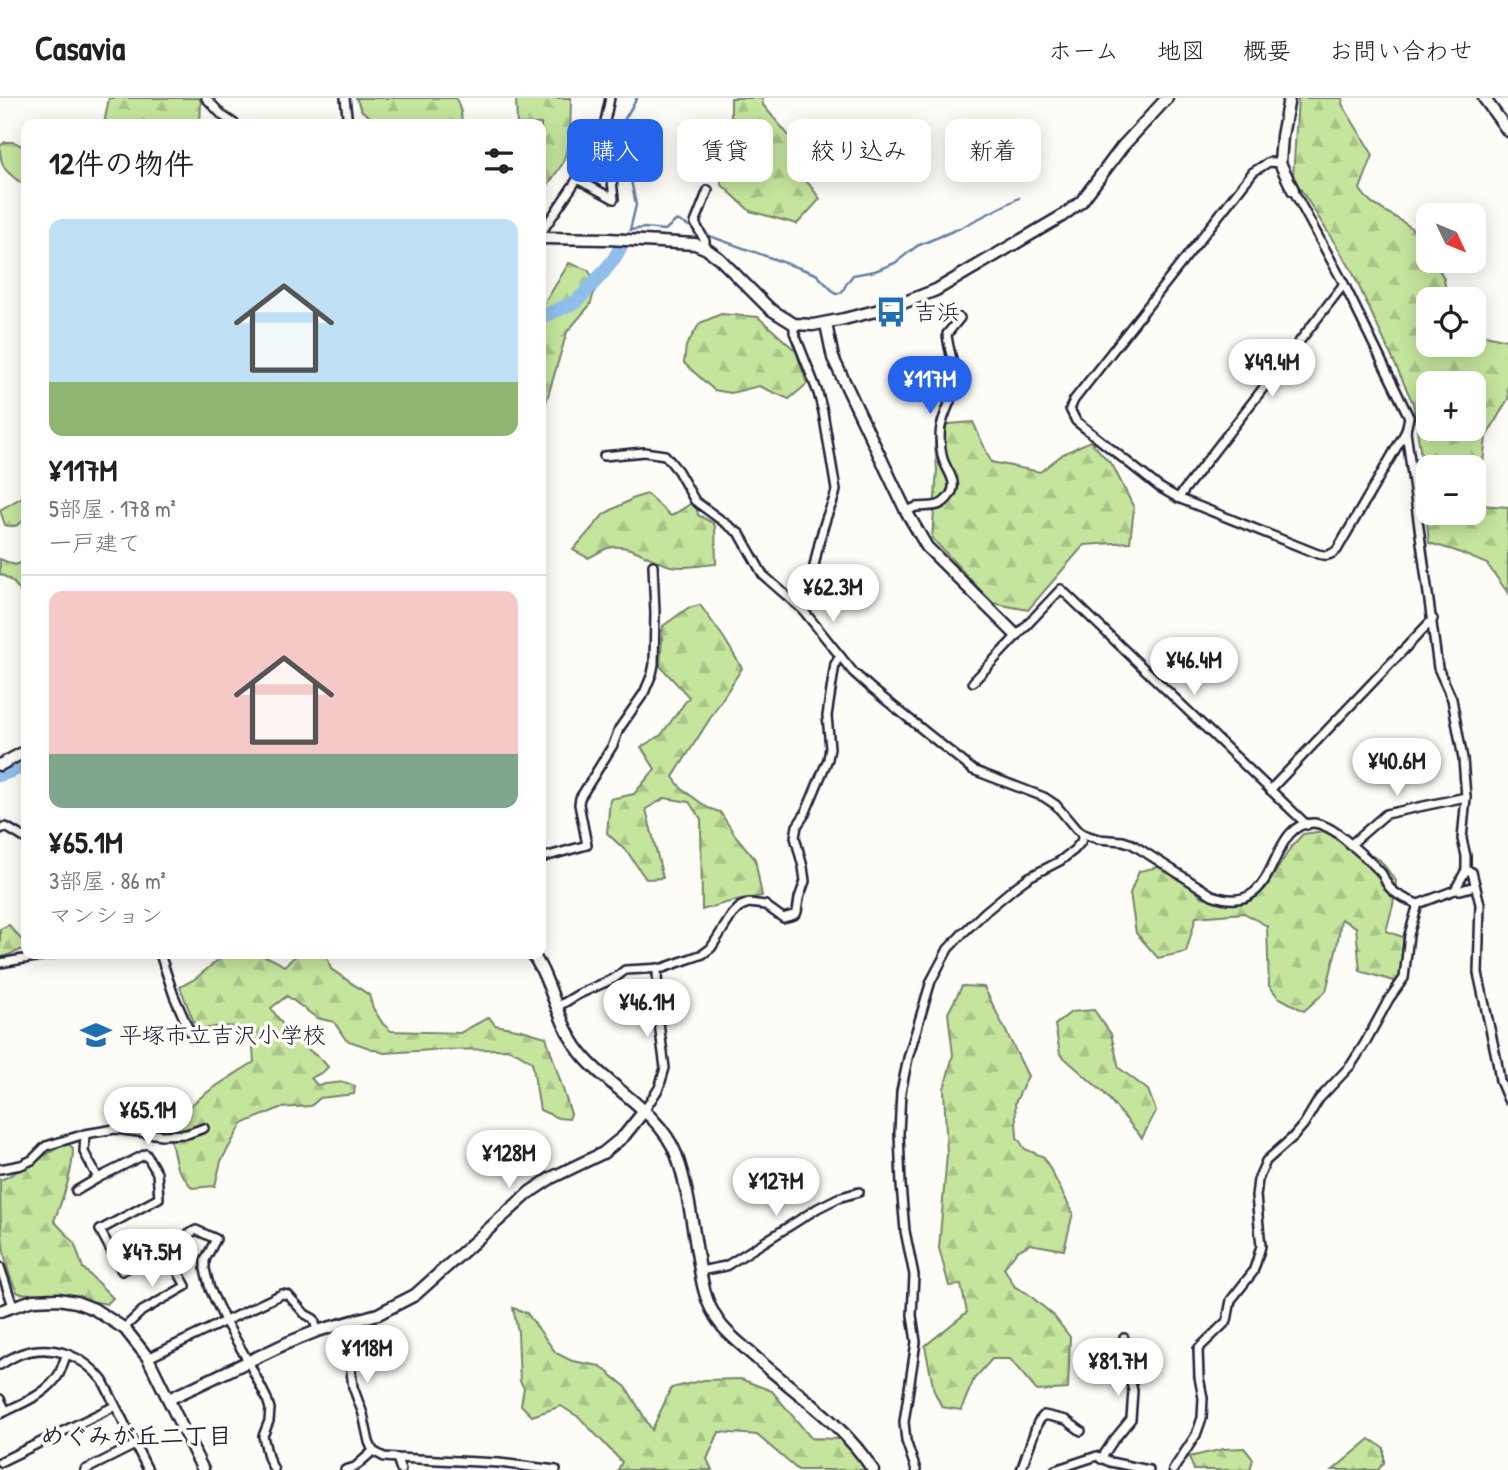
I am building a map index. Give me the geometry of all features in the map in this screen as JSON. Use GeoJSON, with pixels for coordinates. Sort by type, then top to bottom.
{"type":"FeatureCollection","features":[{"type":"Feature","properties":{"kind":"street"},"geometry":{"type":"LineString","coordinates":[[206,98],[228,119]]}},
{"type":"Feature","properties":{"kind":"street"},"geometry":{"type":"LineString","coordinates":[[345,98],[347,119]]}},
{"type":"Feature","properties":{"kind":"street"},"geometry":{"type":"LineString","coordinates":[[605,119],[610,98]]}},
{"type":"Feature","properties":{"kind":"street"},"geometry":{"type":"LineString","coordinates":[[546,238],[695,244],[719,258],[770,309],[794,324],[826,324],[895,306],[936,290],[1062,216],[1082,202],[1122,147],[1167,98]]}},
{"type":"Feature","properties":{"kind":"street"},"geometry":{"type":"LineString","coordinates":[[1280,163],[1269,162],[1253,172],[1074,400],[1070,409],[1076,421],[1158,487],[1178,498],[1325,556],[1332,555],[1337,550],[1406,431],[1409,417],[1280,163],[1289,98]]}},
{"type":"Feature","properties":{"kind":"street"},"geometry":{"type":"LineString","coordinates":[[1485,98],[1508,131]]}},
{"type":"Feature","properties":{"kind":"street"},"geometry":{"type":"LineString","coordinates":[[546,226],[575,182]]}},
{"type":"Feature","properties":{"kind":"street"},"geometry":{"type":"LineString","coordinates":[[583,182],[614,199],[612,182]]}},
{"type":"Feature","properties":{"kind":"street"},"geometry":{"type":"LineString","coordinates":[[705,248],[705,241],[695,223],[708,190]]}},
{"type":"Feature","properties":{"kind":"street"},"geometry":{"type":"LineString","coordinates":[[1178,498],[1343,284]]}},
{"type":"Feature","properties":{"kind":"street"},"geometry":{"type":"LineString","coordinates":[[906,511],[916,507],[931,508],[949,497],[953,491],[954,482],[942,457],[941,425],[954,394],[956,377],[947,346],[947,334],[960,318]]}},
{"type":"Feature","properties":{"kind":"street"},"geometry":{"type":"LineString","coordinates":[[794,324],[794,332],[823,412],[836,490],[834,502],[825,519],[807,605],[803,610]]}},
{"type":"Feature","properties":{"kind":"street"},"geometry":{"type":"LineString","coordinates":[[826,324],[833,358],[906,511],[927,547],[1016,635]]}},
{"type":"Feature","properties":{"kind":"street"},"geometry":{"type":"LineString","coordinates":[[1406,431],[1438,668],[1452,699],[1463,759],[1466,797],[1462,839],[1466,870],[1455,890]]}},
{"type":"Feature","properties":{"kind":"street"},"geometry":{"type":"LineString","coordinates":[[604,456],[644,452],[665,455],[678,471],[695,501],[740,534],[763,575],[803,610],[853,673],[973,770],[1044,797],[1056,804],[1083,834],[1132,844],[1212,895],[1225,900],[1245,898],[1255,892],[1266,880],[1285,840],[1301,826],[1314,823],[1335,832],[1381,873],[1389,887],[1399,896],[1418,904],[1455,890],[1475,886]]}},
{"type":"Feature","properties":{"kind":"street"},"geometry":{"type":"LineString","coordinates":[[546,857],[587,845],[580,797],[613,745],[619,729],[644,693],[652,674],[655,613],[653,565]]}},
{"type":"Feature","properties":{"kind":"street"},"geometry":{"type":"LineString","coordinates":[[973,681],[1061,589],[1307,825]]}},
{"type":"Feature","properties":{"kind":"street"},"geometry":{"type":"LineString","coordinates":[[1270,790],[1433,619]]}},
{"type":"Feature","properties":{"kind":"street"},"geometry":{"type":"LineString","coordinates":[[556,1007],[615,978],[625,970],[657,968],[703,954],[711,948],[741,906],[749,903],[765,905],[783,918],[797,912],[805,881],[795,837],[797,826],[806,814],[828,759],[830,748],[827,716],[835,664],[840,656]]}},
{"type":"Feature","properties":{"kind":"street"},"geometry":{"type":"LineString","coordinates":[[0,765],[21,754]]}},
{"type":"Feature","properties":{"kind":"street"},"geometry":{"type":"LineString","coordinates":[[1349,845],[1386,814],[1466,797]]}},
{"type":"Feature","properties":{"kind":"street"},"geometry":{"type":"LineString","coordinates":[[0,828],[6,827],[21,836]]}},
{"type":"Feature","properties":{"kind":"street"},"geometry":{"type":"LineString","coordinates":[[916,1470],[906,1441],[904,1422],[916,1342],[912,1315],[914,1275],[905,1231],[899,1146],[901,1092],[908,1058],[931,981],[948,949],[985,912],[1028,877],[1060,861],[1074,850],[1081,842],[1083,834]]}},
{"type":"Feature","properties":{"kind":"street"},"geometry":{"type":"LineString","coordinates":[[1466,870],[1472,872],[1480,913],[1478,973],[1500,1081],[1508,1100]]}},
{"type":"Feature","properties":{"kind":"street"},"geometry":{"type":"LineString","coordinates":[[1174,1470],[1196,1435],[1202,1418],[1203,1398],[1198,1349],[1227,1321],[1231,1300],[1253,1272],[1257,1260],[1261,1246],[1256,1196],[1262,1170],[1266,1161],[1293,1138],[1319,1099],[1351,1065],[1404,978],[1409,936],[1418,904]]}},
{"type":"Feature","properties":{"kind":"street"},"geometry":{"type":"LineString","coordinates":[[0,963],[24,959]]}},
{"type":"Feature","properties":{"kind":"street"},"geometry":{"type":"LineString","coordinates":[[162,959],[193,1039]]}},
{"type":"Feature","properties":{"kind":"street"},"geometry":{"type":"LineString","coordinates":[[535,959],[571,1040],[584,1057],[656,1122],[674,1151],[682,1176],[700,1271],[714,1315],[756,1358],[836,1425],[873,1470]]}},
{"type":"Feature","properties":{"kind":"street"},"geometry":{"type":"LineString","coordinates":[[169,1399],[287,1343],[317,1331],[377,1314],[415,1295],[530,1192],[551,1178],[603,1153],[624,1136],[659,1088],[666,1068],[658,1016],[657,968]]}},
{"type":"Feature","properties":{"kind":"street"},"geometry":{"type":"LineString","coordinates":[[0,1169],[21,1165],[32,1160],[46,1146],[85,1134],[115,1129],[187,1135],[204,1128]]}},
{"type":"Feature","properties":{"kind":"street"},"geometry":{"type":"LineString","coordinates":[[85,1134],[84,1152],[98,1178]]}},
{"type":"Feature","properties":{"kind":"street"},"geometry":{"type":"LineString","coordinates":[[76,1191],[146,1154],[157,1174],[159,1198],[100,1230],[122,1270],[196,1230],[216,1239],[205,1261],[210,1289],[267,1399],[269,1421],[263,1436],[274,1470]]}},
{"type":"Feature","properties":{"kind":"street"},"geometry":{"type":"LineString","coordinates":[[700,1271],[726,1266],[818,1208],[859,1192]]}},
{"type":"Feature","properties":{"kind":"street"},"geometry":{"type":"LineString","coordinates":[[124,1328],[142,1311],[186,1286],[165,1248]]}},
{"type":"Feature","properties":{"kind":"street"},"geometry":{"type":"LineString","coordinates":[[0,1267],[13,1306]]}},
{"type":"Feature","properties":{"kind":"street"},"geometry":{"type":"LineString","coordinates":[[148,1358],[282,1294],[288,1295],[314,1319],[317,1331]]}},
{"type":"Feature","properties":{"kind":"street"},"geometry":{"type":"LineString","coordinates":[[0,1311],[33,1300],[58,1298],[94,1309],[124,1328],[148,1358],[203,1470]]}},
{"type":"Feature","properties":{"kind":"street"},"geometry":{"type":"LineString","coordinates":[[345,1324],[353,1387],[373,1451],[384,1457],[499,1463],[556,1470]]}},
{"type":"Feature","properties":{"kind":"street"},"geometry":{"type":"LineString","coordinates":[[1101,1459],[1131,1419],[1133,1391],[1123,1349],[1124,1338]]}},
{"type":"Feature","properties":{"kind":"street"},"geometry":{"type":"LineString","coordinates":[[0,1364],[20,1354],[55,1350],[67,1353],[94,1369],[103,1381],[148,1470]]}},
{"type":"Feature","properties":{"kind":"street"},"geometry":{"type":"LineString","coordinates":[[0,1399],[3,1413],[41,1393],[59,1374],[67,1353]]}},
{"type":"Feature","properties":{"kind":"street"},"geometry":{"type":"LineString","coordinates":[[0,1462],[115,1406]]}},
{"type":"Feature","properties":{"kind":"street"},"geometry":{"type":"LineString","coordinates":[[1021,1470],[1038,1422],[1044,1415],[1066,1420],[1081,1431]]}},
{"type":"Feature","properties":{"kind":"street"},"geometry":{"type":"LineString","coordinates":[[85,1470],[135,1445]]}},
{"type":"Feature","properties":{"kind":"street"},"geometry":{"type":"LineString","coordinates":[[345,1470],[355,1467],[373,1451]]}},
{"type":"Feature","properties":{"kind":"street"},"geometry":{"type":"LineString","coordinates":[[1055,1470],[1097,1457],[1149,1470]]}},
{"type":"Feature","properties":{"kind":"street"},"geometry":{"type":"LineString","coordinates":[[397,1458],[401,1470]]}},
{"type":"Feature","properties":{"kind":"green space"},"geometry":{"type":"Polygon","coordinates":[[[109,98],[199,98],[201,102],[200,119],[105,119],[109,98]]]}},
{"type":"Feature","properties":{"kind":"green space"},"geometry":{"type":"Polygon","coordinates":[[[356,98],[456,98],[462,119],[373,119],[362,111],[356,98]]]}},
{"type":"Feature","properties":{"kind":"green space"},"geometry":{"type":"Polygon","coordinates":[[[516,98],[571,98],[570,119],[567,119],[567,149],[563,163],[546,188],[546,119],[517,119],[516,98]]]}},
{"type":"Feature","properties":{"kind":"green space"},"geometry":{"type":"Polygon","coordinates":[[[731,98],[762,98],[763,105],[787,133],[787,182],[807,182],[820,199],[797,224],[750,211],[721,184],[773,182],[773,119],[731,119],[731,98]]]}},
{"type":"Feature","properties":{"kind":"green space"},"geometry":{"type":"Polygon","coordinates":[[[1298,98],[1343,98],[1342,104],[1373,155],[1360,189],[1377,206],[1416,233],[1416,273],[1441,273],[1444,279],[1445,287],[1416,287],[1416,357],[1486,357],[1486,335],[1506,340],[1508,343],[1508,399],[1486,437],[1486,371],[1416,371],[1416,423],[1413,403],[1351,269],[1293,177],[1298,98]]]}},
{"type":"Feature","properties":{"kind":"green space"},"geometry":{"type":"Polygon","coordinates":[[[5,142],[21,146],[21,183],[3,166],[0,146],[5,142]]]}},
{"type":"Feature","properties":{"kind":"green space"},"geometry":{"type":"Polygon","coordinates":[[[569,263],[588,270],[597,284],[590,305],[567,332],[546,402],[546,301],[569,263]]]}},
{"type":"Feature","properties":{"kind":"green space"},"geometry":{"type":"Polygon","coordinates":[[[721,314],[758,317],[796,351],[807,384],[789,399],[759,386],[731,393],[714,390],[684,363],[686,346],[700,323],[721,314]]]}},
{"type":"Feature","properties":{"kind":"green space"},"geometry":{"type":"Polygon","coordinates":[[[973,422],[991,462],[1040,472],[1063,454],[1090,441],[1113,466],[1134,508],[1130,542],[1084,545],[1028,610],[992,603],[932,538],[938,425],[973,422]]]}},
{"type":"Feature","properties":{"kind":"green space"},"geometry":{"type":"Polygon","coordinates":[[[1419,441],[1486,441],[1484,455],[1421,455],[1419,441]]]}},
{"type":"Feature","properties":{"kind":"green space"},"geometry":{"type":"Polygon","coordinates":[[[647,494],[671,516],[695,501],[698,515],[715,526],[716,564],[671,566],[633,550],[616,547],[588,558],[573,550],[604,514],[647,494]]]}},
{"type":"Feature","properties":{"kind":"green space"},"geometry":{"type":"Polygon","coordinates":[[[21,498],[21,522],[17,525],[5,525],[0,510],[21,498]]]}},
{"type":"Feature","properties":{"kind":"green space"},"geometry":{"type":"Polygon","coordinates":[[[1486,506],[1508,507],[1508,593],[1487,564],[1429,543],[1427,525],[1486,525],[1486,506]]]}},
{"type":"Feature","properties":{"kind":"green space"},"geometry":{"type":"Polygon","coordinates":[[[0,559],[15,565],[21,563],[21,593],[9,579],[0,574],[0,559]]]}},
{"type":"Feature","properties":{"kind":"green space"},"geometry":{"type":"Polygon","coordinates":[[[700,605],[742,668],[673,777],[682,789],[708,808],[720,812],[755,859],[762,896],[702,910],[701,819],[689,802],[665,798],[646,809],[663,878],[646,879],[628,853],[607,833],[610,799],[634,794],[655,769],[641,747],[661,735],[689,697],[660,666],[663,626],[688,608],[700,605]]]}},
{"type":"Feature","properties":{"kind":"green space"},"geometry":{"type":"Polygon","coordinates":[[[1323,831],[1380,860],[1396,881],[1386,931],[1403,937],[1406,971],[1397,982],[1360,971],[1356,927],[1341,919],[1326,991],[1304,1011],[1278,997],[1269,986],[1267,926],[1244,913],[1196,917],[1186,952],[1158,958],[1136,933],[1130,893],[1139,871],[1168,865],[1202,897],[1246,903],[1265,889],[1291,847],[1303,834],[1323,831]]]}},
{"type":"Feature","properties":{"kind":"green space"},"geometry":{"type":"Polygon","coordinates":[[[9,925],[21,939],[21,950],[0,958],[0,929],[9,925]]]}},
{"type":"Feature","properties":{"kind":"green space"},"geometry":{"type":"Polygon","coordinates":[[[219,959],[272,959],[284,966],[292,959],[328,959],[331,969],[369,995],[373,1008],[391,1031],[460,1033],[489,1017],[495,1025],[546,1037],[571,1114],[569,1119],[558,1118],[540,1110],[532,1062],[517,1053],[507,1049],[384,1053],[346,1040],[334,1022],[317,1018],[287,996],[271,1008],[290,1035],[328,1067],[311,1078],[317,1085],[344,1082],[355,1086],[354,1094],[320,1098],[311,1106],[280,1108],[242,1124],[221,1161],[215,1186],[192,1188],[177,1168],[168,1129],[196,1101],[254,1062],[252,1035],[244,1027],[221,1026],[197,1030],[180,987],[195,979],[219,959]]]}},
{"type":"Feature","properties":{"kind":"green space"},"geometry":{"type":"Polygon","coordinates":[[[962,986],[984,987],[1028,1076],[1015,1103],[1017,1137],[1025,1149],[1044,1157],[1073,1213],[1064,1250],[1030,1244],[1017,1251],[1004,1268],[1015,1287],[1027,1293],[1053,1315],[1070,1337],[1068,1389],[1037,1391],[1010,1359],[992,1359],[974,1379],[961,1410],[942,1407],[934,1391],[925,1346],[967,1312],[961,1285],[949,1286],[939,1248],[947,1154],[944,1089],[953,1055],[948,1013],[962,986]]]}},
{"type":"Feature","properties":{"kind":"green space"},"geometry":{"type":"Polygon","coordinates":[[[1094,1010],[1111,1034],[1119,1068],[1148,1090],[1156,1111],[1142,1138],[1104,1093],[1060,1054],[1055,1025],[1071,1012],[1094,1010]]]}},
{"type":"Feature","properties":{"kind":"green space"},"geometry":{"type":"Polygon","coordinates":[[[67,1143],[73,1148],[71,1167],[54,1221],[74,1242],[83,1268],[113,1298],[107,1304],[70,1297],[18,1293],[4,1254],[0,1179],[67,1143]]]}},
{"type":"Feature","properties":{"kind":"green space"},"geometry":{"type":"Polygon","coordinates":[[[513,1308],[527,1313],[556,1353],[572,1361],[600,1366],[626,1387],[652,1430],[671,1388],[704,1380],[741,1379],[772,1391],[811,1438],[839,1439],[867,1466],[867,1470],[798,1470],[757,1435],[719,1432],[707,1459],[712,1470],[618,1470],[622,1462],[580,1418],[561,1406],[532,1416],[521,1405],[524,1388],[520,1381],[518,1332],[513,1308]]]}},
{"type":"Feature","properties":{"kind":"green space"},"geometry":{"type":"Polygon","coordinates":[[[1370,1439],[1384,1448],[1384,1463],[1378,1470],[1333,1470],[1370,1439]]]}},
{"type":"Feature","properties":{"kind":"green space"},"geometry":{"type":"Polygon","coordinates":[[[1244,1448],[1253,1459],[1250,1470],[1194,1470],[1189,1457],[1224,1449],[1244,1448]]]}},
{"type":"Feature","properties":{"kind":"waterway"},"geometry":{"type":"LineString","coordinates":[[637,98],[623,122],[645,141],[644,146],[631,158],[630,175],[636,205],[630,230],[665,230],[677,220],[695,229]]}},
{"type":"Feature","properties":{"kind":"waterway"},"geometry":{"type":"LineString","coordinates":[[704,234],[816,274],[836,294],[842,292],[853,275],[875,271],[895,263],[917,246],[1019,198]]}},
{"type":"Feature","properties":{"kind":"waterway"},"geometry":{"type":"LineString","coordinates":[[546,315],[576,302],[602,274],[620,248]]}},
{"type":"Feature","properties":{"kind":"waterway"},"geometry":{"type":"LineString","coordinates":[[0,775],[21,768]]}},
{"type":"Feature","properties":{"kind":"waterway"},"geometry":{"type":"LineString","coordinates":[[0,821],[7,825]]}},
{"type":"Feature","properties":{"kind":"place","name":"吉浜"},"geometry":{"type":"Point","coordinates":[891,312]}},
{"type":"Feature","properties":{"kind":"place","name":"平塚市立吉沢小学校"},"geometry":{"type":"Point","coordinates":[96,1035]}},
{"type":"Feature","properties":{"kind":"district","name":"めぐみが丘二丁目"},"geometry":{"type":"Point","coordinates":[136,1436]}}]}
